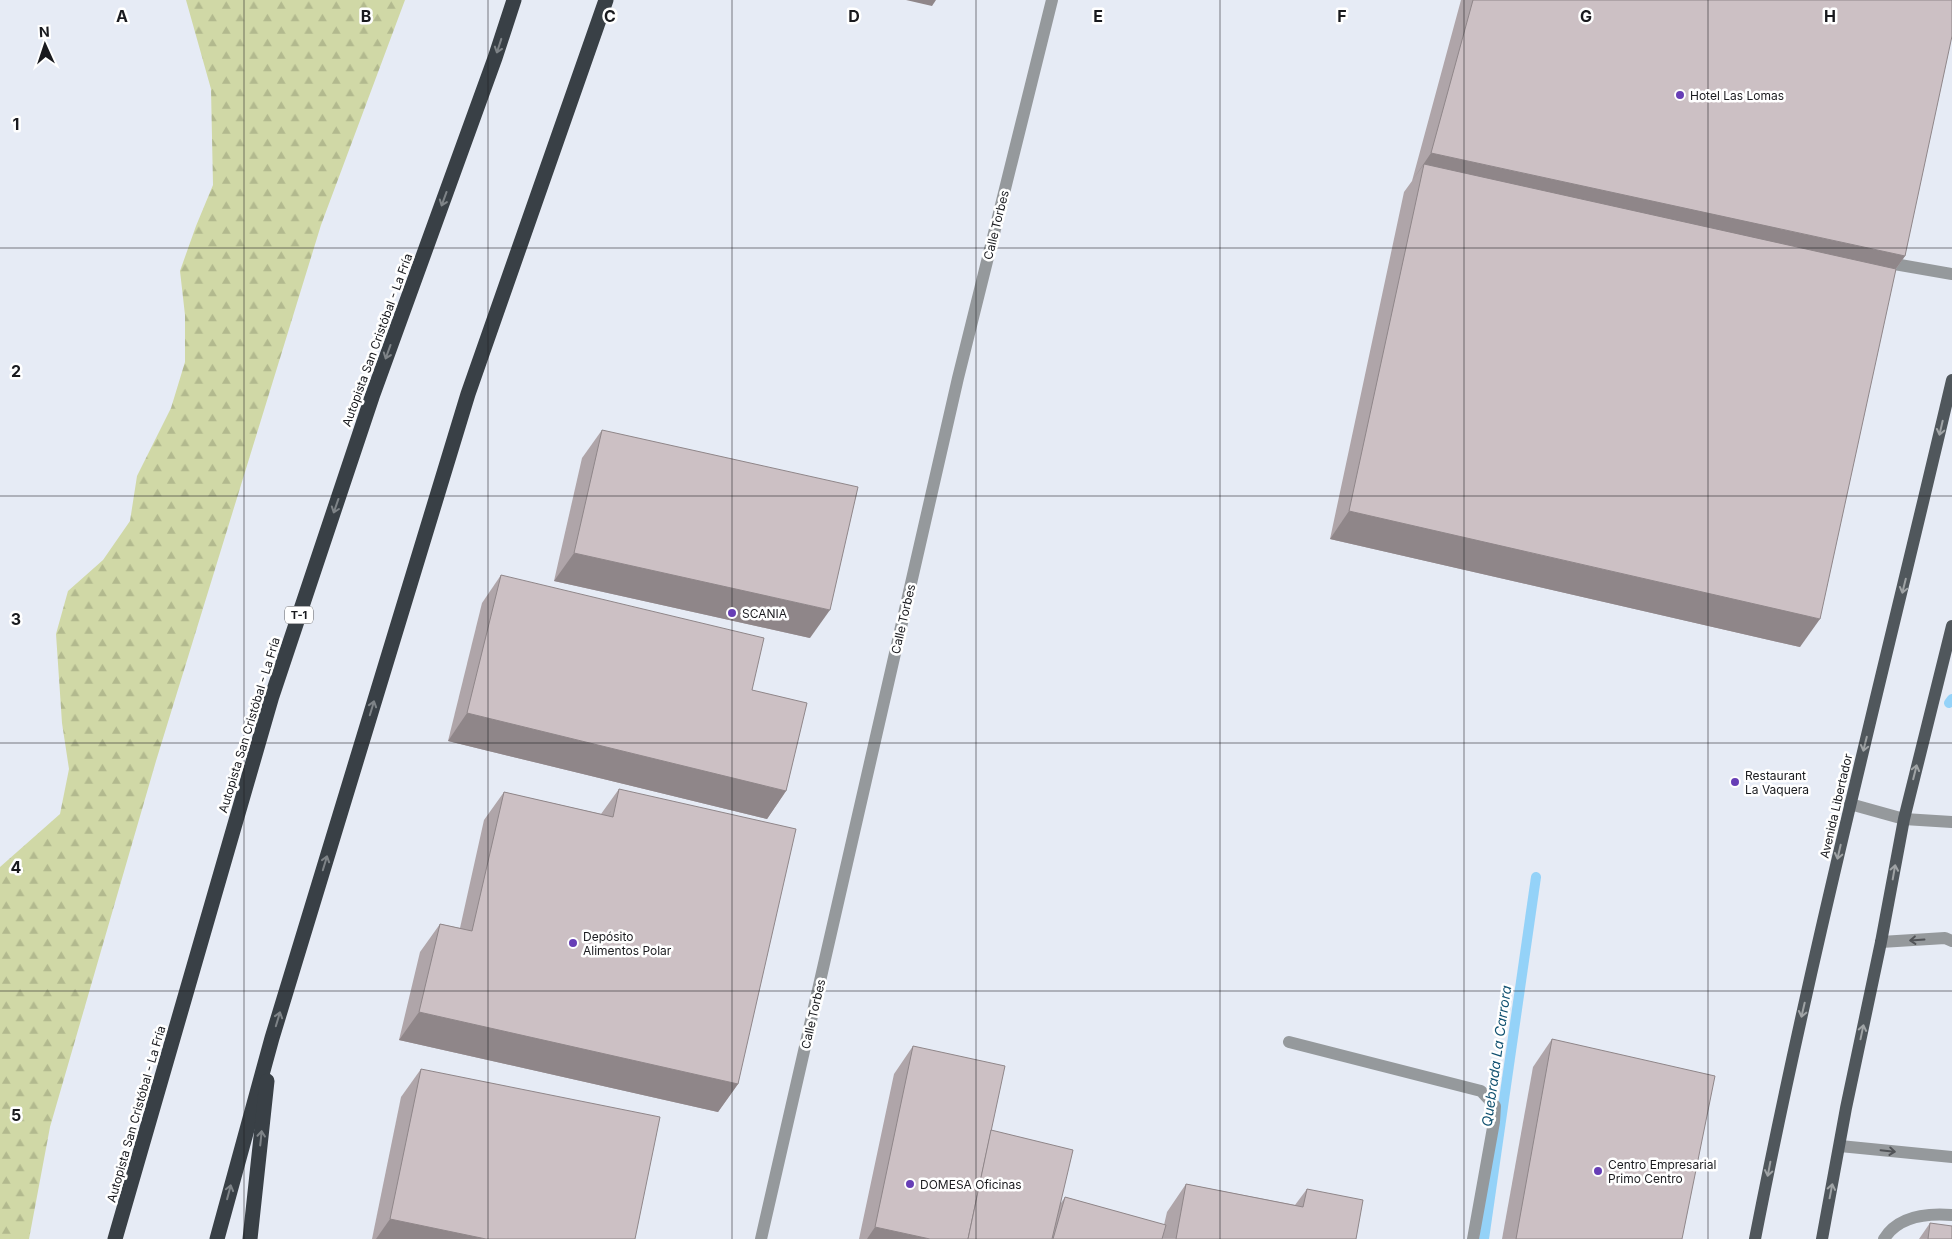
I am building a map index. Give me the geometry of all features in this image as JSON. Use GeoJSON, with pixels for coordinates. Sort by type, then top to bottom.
{"type":"FeatureCollection","features":[{"type":"Feature","properties":{"kind":"highway","name":"Autopista San Cristóbal - La Fría"},"geometry":{"type":"LineString","coordinates":[[115,1239],[272,696],[372,396],[492,67],[514,0]]}},
{"type":"Feature","properties":{"kind":"highway"},"geometry":{"type":"LineString","coordinates":[[216,1239],[272,1038],[468,394],[606,0]]}},
{"type":"Feature","properties":{"kind":"highway"},"geometry":{"type":"LineString","coordinates":[[250,1239],[272,1038]]}},
{"type":"Feature","properties":{"kind":"main road","name":"Avenida Libertador"},"geometry":{"type":"LineString","coordinates":[[1755,1239],[1775,1136],[1850,804],[1952,380]]}},
{"type":"Feature","properties":{"kind":"main road"},"geometry":{"type":"LineString","coordinates":[[1822,1239],[1904,819],[1952,626]]}},
{"type":"Feature","properties":{"kind":"street","name":"Calle Torbes"},"geometry":{"type":"LineString","coordinates":[[761,1239],[958,378],[1052,0]]}},
{"type":"Feature","properties":{"kind":"street"},"geometry":{"type":"LineString","coordinates":[[1873,260],[1952,274]]}},
{"type":"Feature","properties":{"kind":"street"},"geometry":{"type":"LineString","coordinates":[[1850,804],[1904,819],[1952,822]]}},
{"type":"Feature","properties":{"kind":"street"},"geometry":{"type":"LineString","coordinates":[[1881,942],[1945,938],[1952,941]]}},
{"type":"Feature","properties":{"kind":"street"},"geometry":{"type":"LineString","coordinates":[[1290,1042],[1480,1091],[1495,1106],[1494,1122],[1473,1239]]}},
{"type":"Feature","properties":{"kind":"street"},"geometry":{"type":"LineString","coordinates":[[1840,1146],[1952,1157]]}},
{"type":"Feature","properties":{"kind":"street"},"geometry":{"type":"LineString","coordinates":[[1884,1239],[1890,1230],[1912,1216],[1952,1215]]}},
{"type":"Feature","properties":{"kind":"green space"},"geometry":{"type":"Polygon","coordinates":[[[186,0],[405,0],[321,225],[156,761],[50,1127],[29,1239],[0,1239],[0,867],[60,814],[69,769],[62,723],[56,634],[68,591],[103,560],[130,521],[137,476],[171,408],[185,362],[185,315],[180,271],[213,185],[211,89],[186,0]]]}},
{"type":"Feature","properties":{"kind":"building","name":"Hotel Las Lomas"},"geometry":{"type":"Polygon","coordinates":[[[1473,0],[1952,0],[1952,36],[1905,256],[1431,153],[1473,0]]]}},
{"type":"Feature","properties":{"kind":"building"},"geometry":{"type":"Polygon","coordinates":[[[1424,164],[1896,269],[1820,619],[1349,511],[1424,164]]]}},
{"type":"Feature","properties":{"kind":"building"},"geometry":{"type":"Polygon","coordinates":[[[602,430],[858,487],[830,610],[574,553],[602,430]]]}},
{"type":"Feature","properties":{"kind":"building"},"geometry":{"type":"Polygon","coordinates":[[[501,575],[764,638],[752,690],[807,703],[786,791],[467,713],[501,575]]]}},
{"type":"Feature","properties":{"kind":"building"},"geometry":{"type":"Polygon","coordinates":[[[619,789],[796,829],[738,1084],[419,1012],[440,924],[472,931],[504,792],[613,817],[619,789]]]}},
{"type":"Feature","properties":{"kind":"building","name":"Centro Empresarial Primo Centro"},"geometry":{"type":"Polygon","coordinates":[[[1552,1039],[1715,1076],[1682,1239],[1516,1239],[1552,1039]]]}},
{"type":"Feature","properties":{"kind":"building"},"geometry":{"type":"Polygon","coordinates":[[[913,1046],[1005,1066],[968,1239],[930,1239],[875,1227],[913,1046]]]}},
{"type":"Feature","properties":{"kind":"building"},"geometry":{"type":"Polygon","coordinates":[[[421,1069],[660,1117],[635,1239],[486,1239],[390,1219],[421,1069]]]}},
{"type":"Feature","properties":{"kind":"building"},"geometry":{"type":"Polygon","coordinates":[[[991,1130],[1073,1150],[1052,1239],[968,1239],[991,1130]]]}},
{"type":"Feature","properties":{"kind":"building"},"geometry":{"type":"Polygon","coordinates":[[[1186,1184],[1303,1207],[1307,1189],[1363,1200],[1356,1239],[1176,1239],[1186,1184]]]}},
{"type":"Feature","properties":{"kind":"building"},"geometry":{"type":"Polygon","coordinates":[[[1065,1197],[1166,1225],[1162,1239],[1053,1239],[1065,1197]]]}},
{"type":"Feature","properties":{"kind":"building"},"geometry":{"type":"Polygon","coordinates":[[[1930,1223],[1952,1226],[1952,1239],[1928,1239],[1930,1223]]]}},
{"type":"Feature","properties":{"kind":"waterway","name":"Quebrada La Carrora"},"geometry":{"type":"LineString","coordinates":[[1949,703],[1952,699]]}},
{"type":"Feature","properties":{"kind":"waterway","name":"Quebrada La Carrora"},"geometry":{"type":"LineString","coordinates":[[1484,1239],[1536,877]]}},
{"type":"Feature","properties":{"kind":"place","name":"Hotel Las Lomas"},"geometry":{"type":"Point","coordinates":[1680,95]}},
{"type":"Feature","properties":{"kind":"place","name":"SCANIA"},"geometry":{"type":"Point","coordinates":[732,613]}},
{"type":"Feature","properties":{"kind":"place","name":"Restaurant La Vaquera"},"geometry":{"type":"Point","coordinates":[1735,782]}},
{"type":"Feature","properties":{"kind":"place","name":"Depósito Alimentos Polar"},"geometry":{"type":"Point","coordinates":[573,943]}},
{"type":"Feature","properties":{"kind":"place","name":"Centro Empresarial Primo Centro"},"geometry":{"type":"Point","coordinates":[1598,1171]}},
{"type":"Feature","properties":{"kind":"place","name":"DOMESA Oficinas"},"geometry":{"type":"Point","coordinates":[910,1184]}}]}
